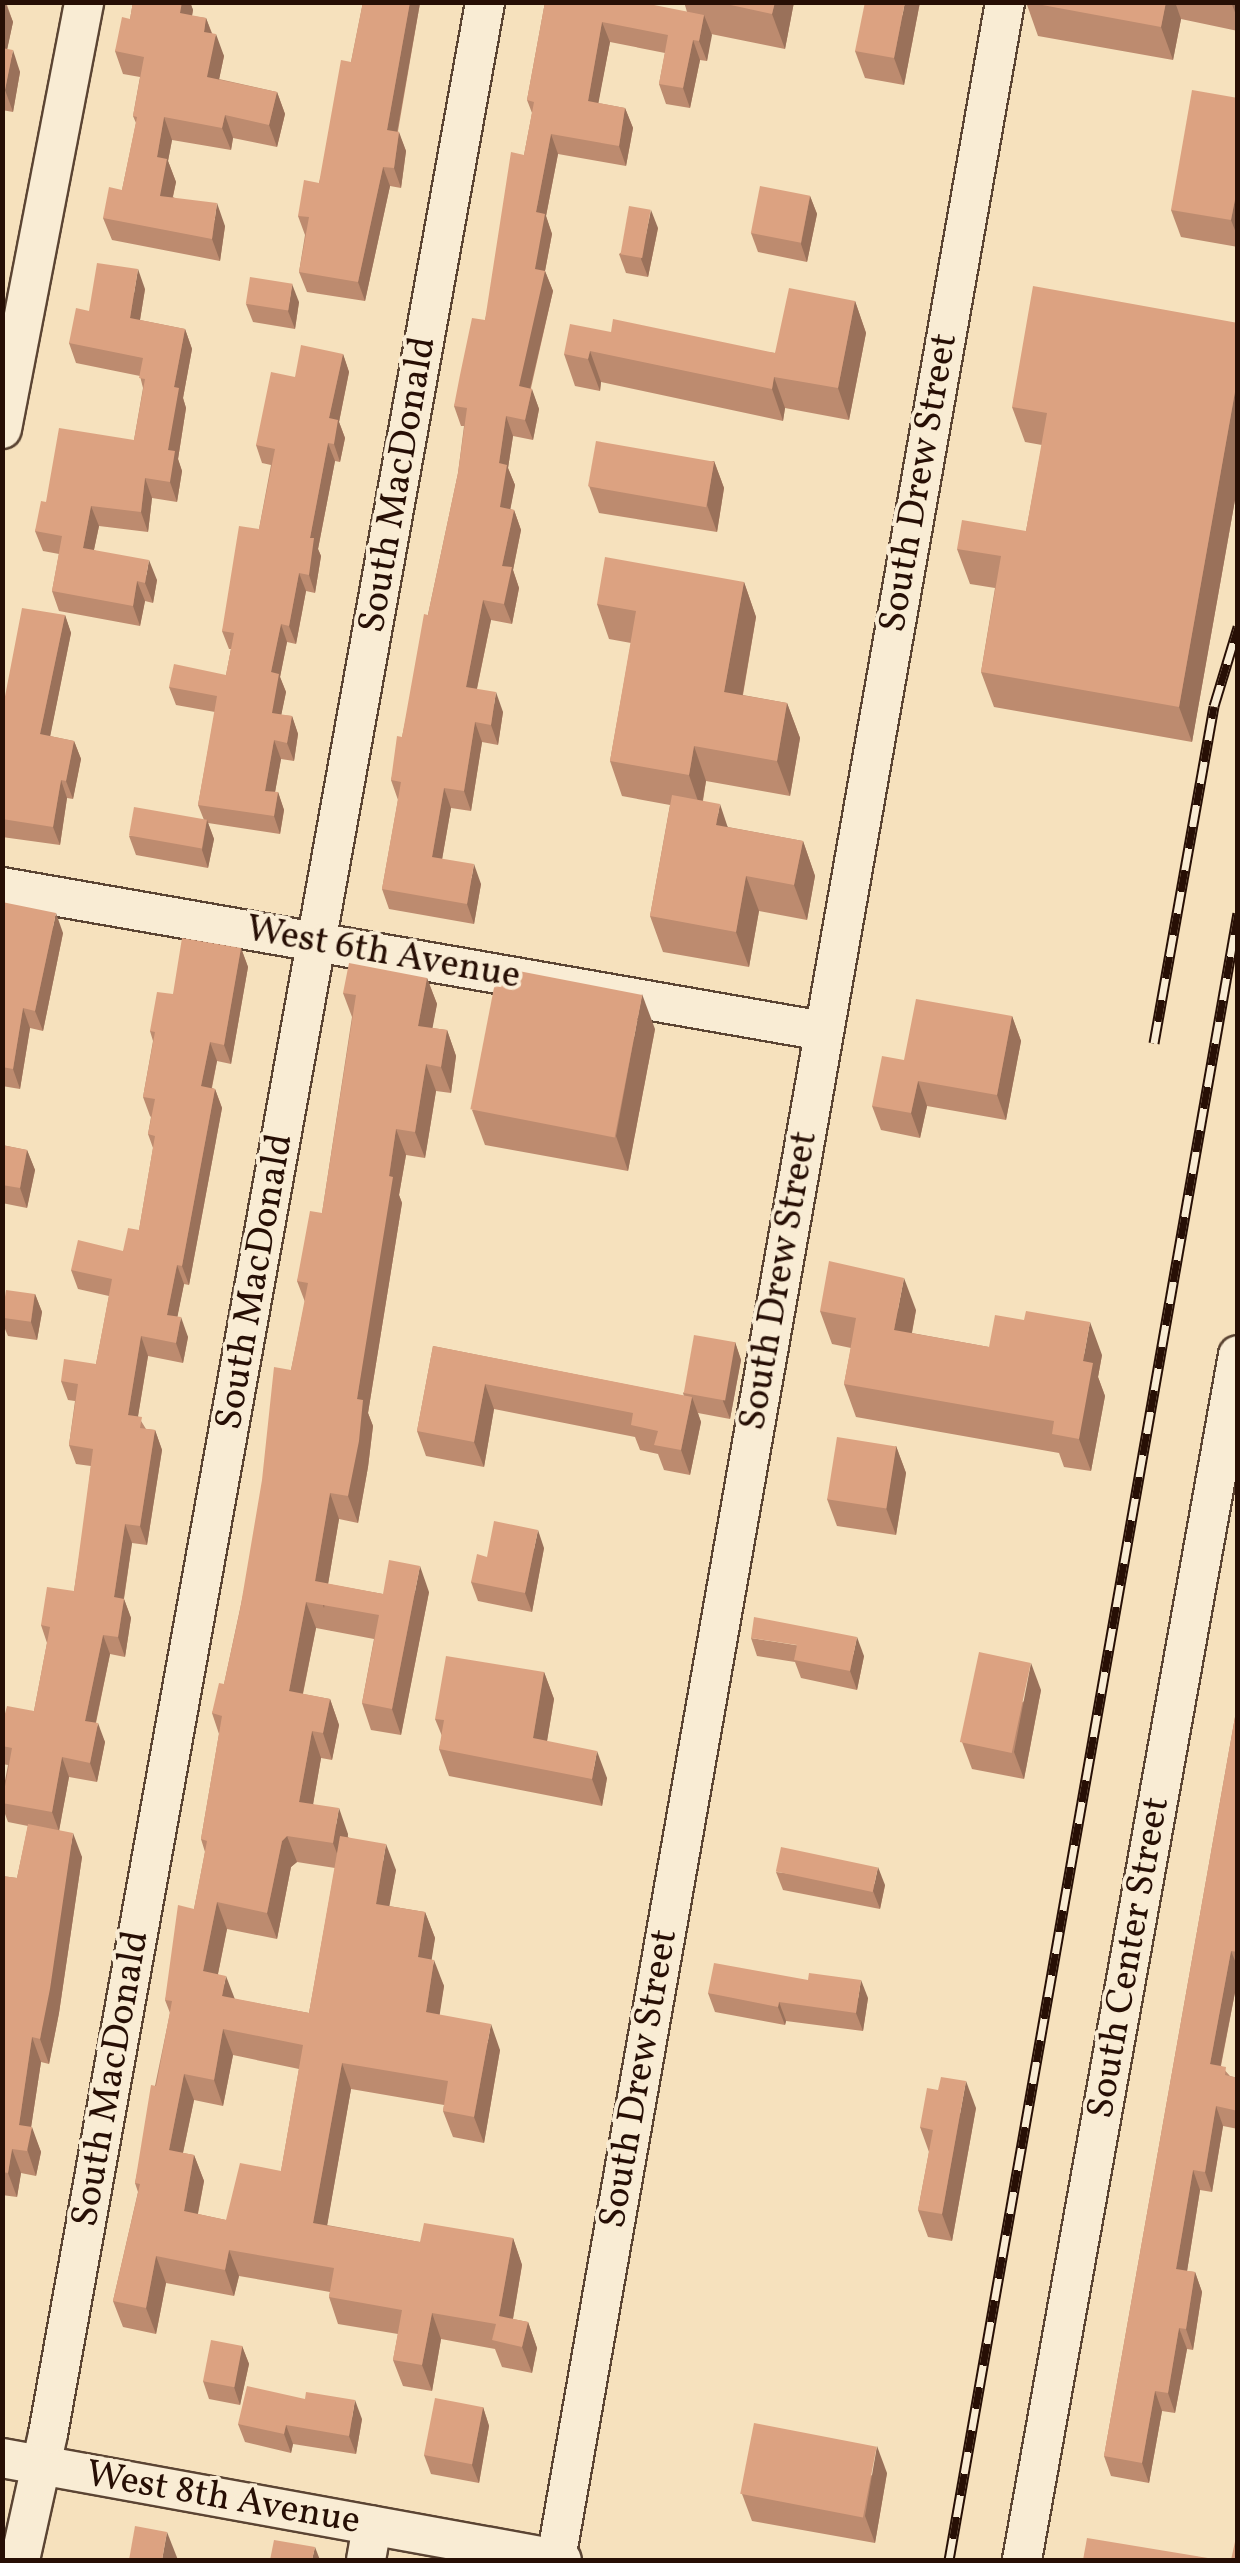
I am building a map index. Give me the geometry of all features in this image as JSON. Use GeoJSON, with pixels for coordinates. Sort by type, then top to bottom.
{"type":"FeatureCollection","features":[{"type":"Feature","properties":{"kind":"street"},"geometry":{"type":"LineString","coordinates":[[2,430],[84,2]]}},
{"type":"Feature","properties":{"kind":"street","name":"South MacDonald"},"geometry":{"type":"LineString","coordinates":[[20,2560],[41,2465],[485,2]]}},
{"type":"Feature","properties":{"kind":"street","name":"South Drew Street"},"geometry":{"type":"LineString","coordinates":[[559,2560],[823,1031],[1006,2]]}},
{"type":"Feature","properties":{"kind":"street","name":"West 6th Avenue"},"geometry":{"type":"LineString","coordinates":[[2,887],[823,1031]]}},
{"type":"Feature","properties":{"kind":"street","name":"South Center Street"},"geometry":{"type":"LineString","coordinates":[[1022,2560],[1238,1355]]}},
{"type":"Feature","properties":{"kind":"street","name":"West 8th Avenue"},"geometry":{"type":"LineString","coordinates":[[2,2458],[369,2543],[559,2560]]}},
{"type":"Feature","properties":{"kind":"building"},"geometry":{"type":"Polygon","coordinates":[[[133,2],[182,2],[180,13],[206,18],[204,32],[216,34],[207,77],[277,92],[269,125],[225,115],[222,128],[164,117],[157,157],[167,159],[160,196],[217,203],[212,239],[103,218],[109,187],[122,190],[137,117],[133,116],[144,57],[115,51],[122,17],[130,19],[133,2]]]}},
{"type":"Feature","properties":{"kind":"building"},"geometry":{"type":"Polygon","coordinates":[[[363,2],[410,2],[387,130],[399,132],[394,168],[383,167],[358,282],[299,272],[309,217],[298,216],[304,180],[319,183],[341,60],[351,62],[363,2]]]}},
{"type":"Feature","properties":{"kind":"building"},"geometry":{"type":"Polygon","coordinates":[[[545,2],[639,2],[704,15],[699,41],[693,40],[683,88],[659,84],[668,35],[602,22],[588,101],[625,108],[619,146],[551,134],[536,212],[545,214],[535,269],[545,271],[519,386],[532,389],[525,420],[506,416],[499,463],[507,465],[500,507],[514,510],[502,566],[512,567],[504,604],[483,600],[466,687],[496,692],[491,725],[475,722],[464,791],[444,788],[432,857],[474,864],[467,904],[382,889],[401,782],[391,780],[397,736],[402,737],[424,614],[428,615],[458,473],[467,408],[454,406],[460,375],[472,318],[485,320],[511,152],[524,155],[534,102],[527,100],[545,2]]]}},
{"type":"Feature","properties":{"kind":"building"},"geometry":{"type":"Polygon","coordinates":[[[717,2],[775,2],[772,14],[717,2]]]}},
{"type":"Feature","properties":{"kind":"building"},"geometry":{"type":"Polygon","coordinates":[[[865,2],[905,2],[894,58],[855,51],[865,2]]]}},
{"type":"Feature","properties":{"kind":"building"},"geometry":{"type":"Polygon","coordinates":[[[1026,2],[1166,2],[1161,27],[1026,2]]]}},
{"type":"Feature","properties":{"kind":"building"},"geometry":{"type":"Polygon","coordinates":[[[2,48],[13,50],[5,90],[2,89],[2,48]]]}},
{"type":"Feature","properties":{"kind":"building"},"geometry":{"type":"Polygon","coordinates":[[[1192,90],[1238,98],[1238,184],[1231,220],[1171,210],[1192,90]]]}},
{"type":"Feature","properties":{"kind":"building"},"geometry":{"type":"Polygon","coordinates":[[[760,186],[810,196],[801,243],[751,233],[760,186]]]}},
{"type":"Feature","properties":{"kind":"building"},"geometry":{"type":"Polygon","coordinates":[[[629,206],[651,210],[642,258],[620,254],[629,206]]]}},
{"type":"Feature","properties":{"kind":"building"},"geometry":{"type":"Polygon","coordinates":[[[97,263],[138,269],[130,318],[185,329],[174,387],[179,388],[168,450],[175,451],[170,482],[145,478],[141,512],[91,506],[83,548],[149,560],[145,583],[137,581],[133,606],[52,591],[62,536],[35,531],[41,501],[46,502],[59,428],[134,440],[145,379],[139,378],[143,358],[69,343],[76,308],[89,311],[97,263]]]}},
{"type":"Feature","properties":{"kind":"building"},"geometry":{"type":"Polygon","coordinates":[[[250,277],[292,284],[288,310],[246,304],[250,277]]]}},
{"type":"Feature","properties":{"kind":"building"},"geometry":{"type":"Polygon","coordinates":[[[1033,286],[1238,323],[1238,375],[1179,707],[981,672],[1001,556],[957,549],[962,520],[1026,531],[1047,413],[1012,407],[1033,286]]]}},
{"type":"Feature","properties":{"kind":"building"},"geometry":{"type":"Polygon","coordinates":[[[789,288],[855,301],[838,388],[774,377],[772,389],[590,351],[588,359],[564,354],[570,324],[611,332],[613,319],[775,353],[789,288]]]}},
{"type":"Feature","properties":{"kind":"building"},"geometry":{"type":"Polygon","coordinates":[[[301,345],[343,354],[329,418],[338,420],[334,444],[328,443],[310,538],[314,538],[309,575],[299,573],[289,626],[281,624],[271,672],[279,674],[272,713],[292,716],[287,743],[274,740],[265,791],[278,792],[274,816],[198,805],[217,696],[169,687],[174,664],[226,675],[234,633],[222,631],[239,526],[259,529],[275,449],[256,445],[271,372],[295,377],[301,345]]]}},
{"type":"Feature","properties":{"kind":"building"},"geometry":{"type":"Polygon","coordinates":[[[596,441],[714,462],[706,507],[588,486],[596,441]]]}},
{"type":"Feature","properties":{"kind":"building"},"geometry":{"type":"Polygon","coordinates":[[[605,557],[744,582],[724,692],[787,703],[777,761],[694,746],[689,775],[610,761],[636,611],[597,604],[605,557]]]}},
{"type":"Feature","properties":{"kind":"building"},"geometry":{"type":"Polygon","coordinates":[[[22,608],[65,615],[40,734],[74,741],[66,781],[61,780],[53,827],[2,819],[2,712],[22,608]]]}},
{"type":"Feature","properties":{"kind":"building"},"geometry":{"type":"Polygon","coordinates":[[[672,795],[720,804],[716,825],[803,841],[794,885],[746,876],[736,932],[650,916],[672,795]]]}},
{"type":"Feature","properties":{"kind":"building"},"geometry":{"type":"Polygon","coordinates":[[[134,807],[207,820],[202,848],[129,836],[134,807]]]}},
{"type":"Feature","properties":{"kind":"building"},"geometry":{"type":"Polygon","coordinates":[[[2,902],[56,913],[35,1011],[23,1008],[13,1069],[2,1067],[2,902]]]}},
{"type":"Feature","properties":{"kind":"building"},"geometry":{"type":"Polygon","coordinates":[[[182,938],[241,948],[224,1045],[210,1042],[201,1086],[215,1089],[182,1266],[177,1265],[167,1315],[181,1317],[176,1343],[141,1336],[128,1415],[142,1417],[140,1428],[155,1430],[140,1526],[125,1524],[114,1597],[124,1599],[118,1637],[103,1635],[85,1721],[98,1723],[90,1763],[62,1757],[52,1812],[2,1803],[12,1748],[2,1746],[2,1725],[7,1706],[34,1711],[50,1627],[41,1625],[47,1587],[74,1591],[93,1449],[69,1445],[78,1384],[61,1381],[64,1359],[96,1364],[112,1279],[71,1270],[78,1240],[123,1251],[128,1228],[139,1230],[155,1136],[148,1134],[155,1099],[143,1097],[155,1032],[150,1031],[157,992],[173,994],[182,938]]]}},
{"type":"Feature","properties":{"kind":"building"},"geometry":{"type":"Polygon","coordinates":[[[349,963],[427,978],[418,1026],[447,1030],[441,1067],[426,1064],[415,1132],[396,1129],[389,1176],[393,1177],[357,1399],[363,1400],[359,1441],[348,1496],[330,1493],[315,1581],[383,1594],[389,1560],[420,1566],[392,1709],[362,1703],[379,1615],[306,1602],[289,1691],[330,1699],[323,1733],[312,1731],[299,1802],[339,1808],[333,1843],[287,1836],[282,1841],[267,1913],[217,1902],[203,1971],[226,1976],[222,1996],[309,2013],[340,1836],[386,1844],[376,1904],[425,1912],[418,1957],[434,1960],[426,2012],[491,2024],[474,2117],[443,2111],[448,2081],[342,2063],[313,2223],[420,2242],[424,2223],[513,2238],[499,2316],[528,2322],[522,2347],[492,2340],[496,2324],[432,2313],[422,2365],[393,2360],[402,2310],[329,2297],[334,2268],[229,2250],[225,2270],[156,2256],[146,2308],[113,2301],[140,2184],[135,2183],[151,2085],[156,2086],[172,2001],[165,2000],[178,1905],[194,1909],[207,1841],[201,1839],[222,1716],[212,1713],[219,1683],[224,1684],[240,1610],[262,1480],[274,1367],[291,1370],[308,1283],[297,1281],[310,1211],[322,1213],[356,995],[343,993],[349,963]],[[223,2029],[214,2080],[184,2074],[169,2150],[194,2155],[184,2211],[226,2220],[240,2163],[281,2171],[303,2045],[223,2029]]]}},
{"type":"Feature","properties":{"kind":"building"},"geometry":{"type":"Polygon","coordinates":[[[498,967],[642,995],[615,1137],[470,1109],[498,967]]]}},
{"type":"Feature","properties":{"kind":"building"},"geometry":{"type":"Polygon","coordinates":[[[916,999],[1012,1016],[997,1095],[918,1081],[911,1113],[872,1106],[882,1056],[904,1060],[916,999]]]}},
{"type":"Feature","properties":{"kind":"building"},"geometry":{"type":"Polygon","coordinates":[[[2,1145],[27,1150],[20,1188],[2,1185],[2,1145]]]}},
{"type":"Feature","properties":{"kind":"building"},"geometry":{"type":"Polygon","coordinates":[[[829,1261],[904,1278],[894,1330],[989,1347],[995,1315],[1024,1320],[1026,1311],[1090,1322],[1083,1361],[1093,1363],[1079,1439],[1052,1434],[1054,1421],[844,1384],[856,1318],[820,1311],[829,1261]]]}},
{"type":"Feature","properties":{"kind":"building"},"geometry":{"type":"Polygon","coordinates":[[[6,1290],[35,1294],[31,1322],[2,1318],[6,1290]]]}},
{"type":"Feature","properties":{"kind":"building"},"geometry":{"type":"Polygon","coordinates":[[[694,1335],[735,1342],[725,1400],[684,1393],[694,1335]]]}},
{"type":"Feature","properties":{"kind":"building"},"geometry":{"type":"Polygon","coordinates":[[[433,1346],[692,1397],[681,1450],[654,1445],[658,1431],[631,1425],[633,1413],[485,1384],[474,1442],[417,1431],[433,1346]]]}},
{"type":"Feature","properties":{"kind":"building"},"geometry":{"type":"Polygon","coordinates":[[[837,1437],[896,1446],[886,1509],[827,1499],[837,1437]]]}},
{"type":"Feature","properties":{"kind":"building"},"geometry":{"type":"Polygon","coordinates":[[[494,1521],[538,1530],[525,1593],[471,1582],[477,1554],[487,1557],[494,1521]]]}},
{"type":"Feature","properties":{"kind":"building"},"geometry":{"type":"Polygon","coordinates":[[[754,1617],[857,1637],[850,1671],[794,1660],[797,1645],[751,1638],[754,1617]]]}},
{"type":"Feature","properties":{"kind":"building"},"geometry":{"type":"Polygon","coordinates":[[[979,1652],[1031,1663],[1012,1753],[960,1742],[979,1652]]]}},
{"type":"Feature","properties":{"kind":"building"},"geometry":{"type":"Polygon","coordinates":[[[446,1656],[544,1672],[533,1738],[597,1751],[592,1779],[439,1749],[444,1720],[435,1719],[446,1656]]]}},
{"type":"Feature","properties":{"kind":"building"},"geometry":{"type":"Polygon","coordinates":[[[1238,1700],[1238,1952],[1231,1951],[1210,2064],[1226,2067],[1225,2075],[1238,2078],[1238,2111],[1216,2106],[1205,2172],[1193,2170],[1176,2269],[1195,2272],[1186,2329],[1179,2328],[1168,2393],[1155,2391],[1142,2463],[1104,2456],[1238,1700]]]}},
{"type":"Feature","properties":{"kind":"building"},"geometry":{"type":"Polygon","coordinates":[[[28,1824],[73,1833],[50,1989],[40,2039],[32,2037],[19,2125],[32,2127],[27,2151],[12,2149],[8,2173],[2,2172],[2,1876],[17,1878],[28,1824]]]}},
{"type":"Feature","properties":{"kind":"building"},"geometry":{"type":"Polygon","coordinates":[[[781,1847],[878,1868],[873,1892],[776,1871],[781,1847]]]}},
{"type":"Feature","properties":{"kind":"building"},"geometry":{"type":"Polygon","coordinates":[[[714,1963],[808,1980],[809,1973],[861,1980],[856,2013],[779,2002],[778,2007],[708,1993],[714,1963]]]}},
{"type":"Feature","properties":{"kind":"building"},"geometry":{"type":"Polygon","coordinates":[[[941,2077],[966,2081],[942,2214],[918,2210],[933,2130],[920,2127],[927,2088],[938,2090],[941,2077]]]}},
{"type":"Feature","properties":{"kind":"building"},"geometry":{"type":"Polygon","coordinates":[[[211,2340],[242,2346],[234,2387],[203,2381],[211,2340]]]}},
{"type":"Feature","properties":{"kind":"building"},"geometry":{"type":"Polygon","coordinates":[[[247,2386],[305,2399],[306,2392],[355,2400],[349,2436],[286,2425],[284,2434],[238,2424],[247,2386]]]}},
{"type":"Feature","properties":{"kind":"building"},"geometry":{"type":"Polygon","coordinates":[[[435,2398],[483,2407],[472,2464],[424,2455],[435,2398]]]}},
{"type":"Feature","properties":{"kind":"building"},"geometry":{"type":"Polygon","coordinates":[[[754,2423],[877,2447],[863,2518],[740,2494],[754,2423]]]}},
{"type":"Feature","properties":{"kind":"building"},"geometry":{"type":"Polygon","coordinates":[[[135,2526],[167,2532],[162,2560],[129,2560],[135,2526]]]}},
{"type":"Feature","properties":{"kind":"building"},"geometry":{"type":"Polygon","coordinates":[[[1238,2528],[1238,2560],[1231,2560],[1238,2528]]]}},
{"type":"Feature","properties":{"kind":"building"},"geometry":{"type":"Polygon","coordinates":[[[1087,2538],[1220,2560],[1083,2560],[1087,2538]]]}},
{"type":"Feature","properties":{"kind":"building"},"geometry":{"type":"Polygon","coordinates":[[[274,2540],[315,2547],[312,2560],[270,2560],[274,2540]]]}},
{"type":"Feature","properties":{"kind":"railway"},"geometry":{"type":"LineString","coordinates":[[1154,1043],[1214,706],[1238,627]]}},
{"type":"Feature","properties":{"kind":"railway"},"geometry":{"type":"LineString","coordinates":[[949,2560],[1238,913]]}}]}
